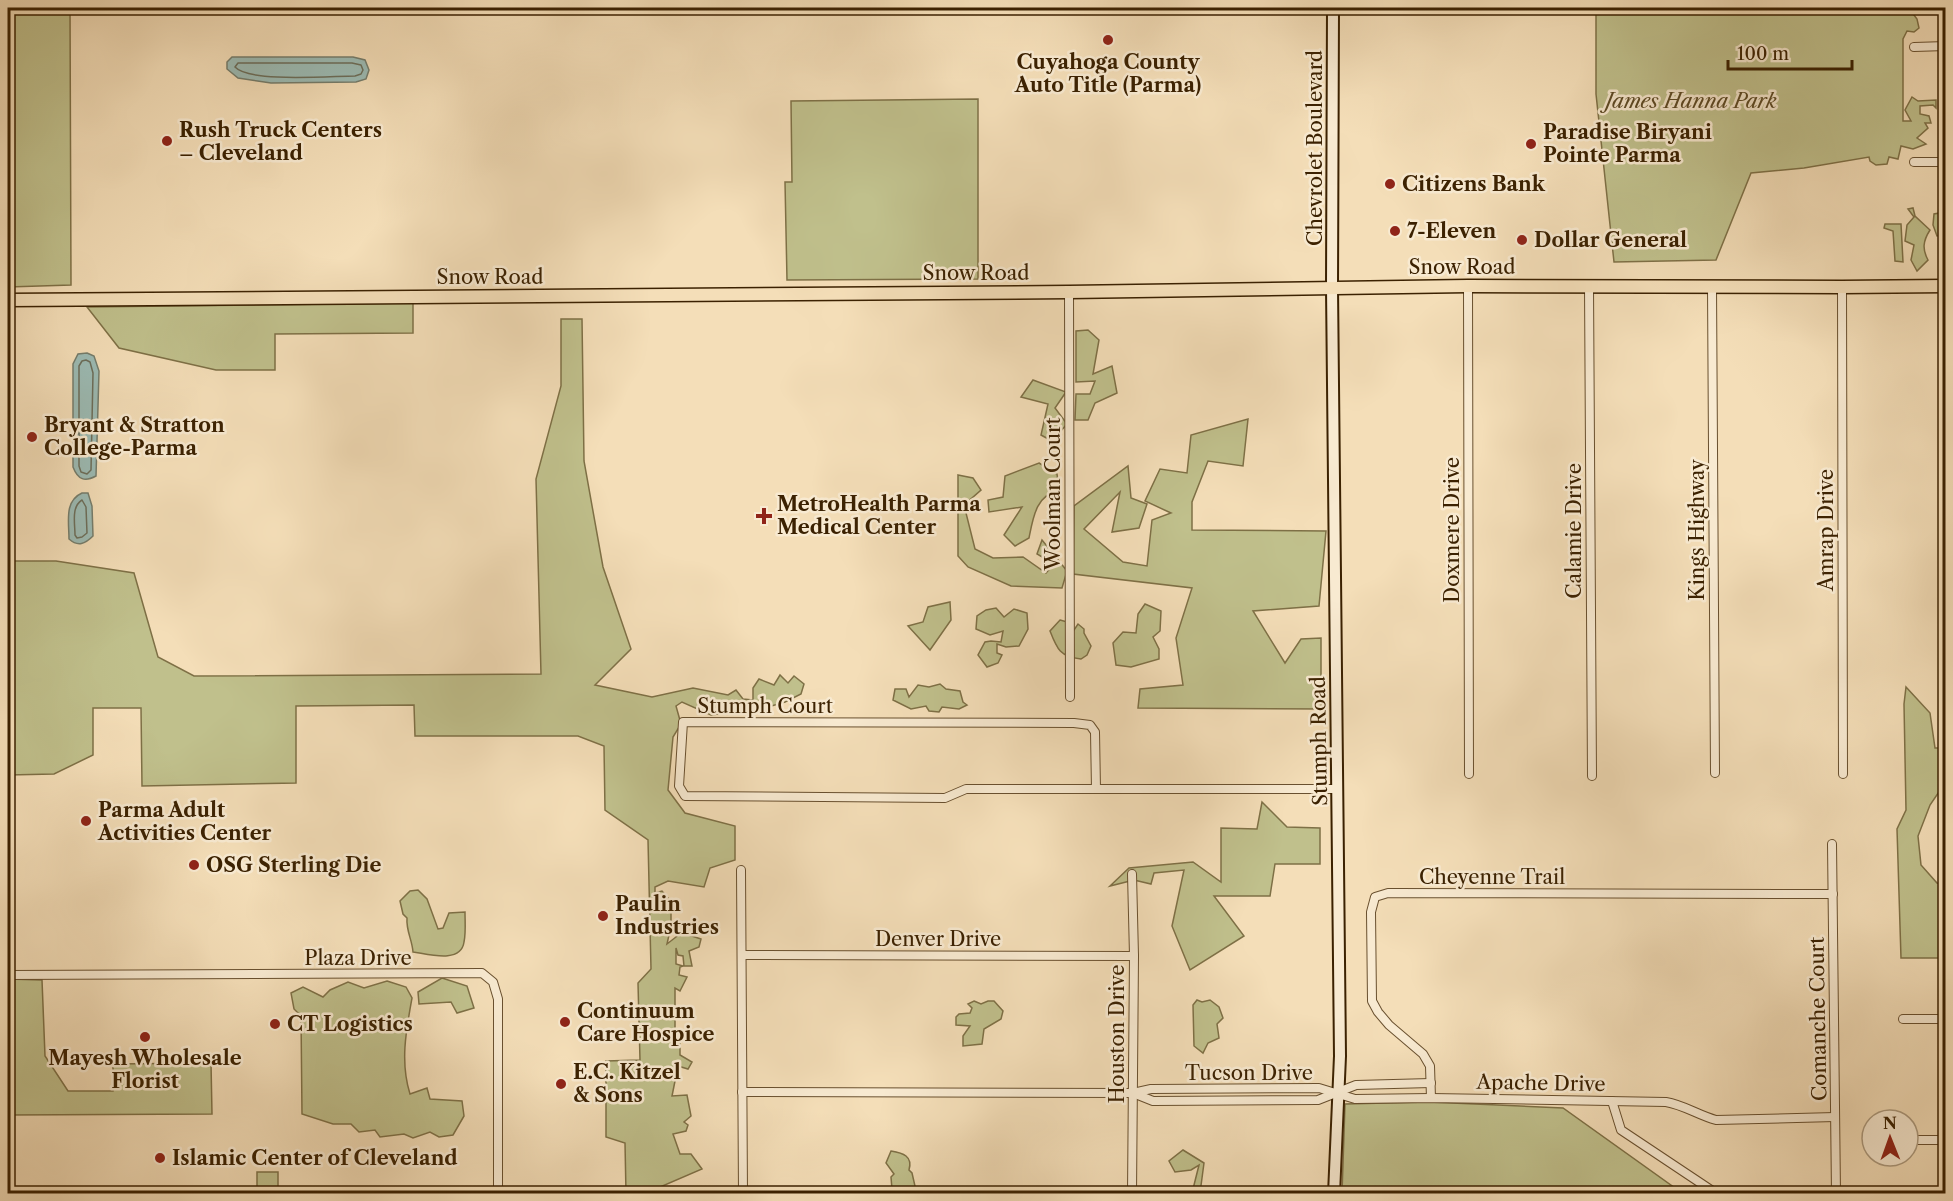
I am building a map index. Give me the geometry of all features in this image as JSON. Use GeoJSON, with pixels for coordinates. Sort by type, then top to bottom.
{"type":"FeatureCollection","features":[{"type":"Feature","properties":{"kind":"main road","name":"Chevrolet Boulevard"},"geometry":{"type":"LineString","coordinates":[[1332,288],[1333,8]]}},
{"type":"Feature","properties":{"kind":"main road","name":"Snow Road"},"geometry":{"type":"LineString","coordinates":[[8,300],[1069,292],[1468,286],[1946,286]]}},
{"type":"Feature","properties":{"kind":"main road","name":"Stumph Road"},"geometry":{"type":"LineString","coordinates":[[1332,288],[1340,1036],[1334,1194]]}},
{"type":"Feature","properties":{"kind":"street"},"geometry":{"type":"LineString","coordinates":[[1914,46],[1946,46]]}},
{"type":"Feature","properties":{"kind":"street"},"geometry":{"type":"LineString","coordinates":[[1914,162],[1946,162]]}},
{"type":"Feature","properties":{"kind":"street","name":"Doxmere Drive"},"geometry":{"type":"LineString","coordinates":[[1468,286],[1469,774]]}},
{"type":"Feature","properties":{"kind":"street","name":"Calamie Drive"},"geometry":{"type":"LineString","coordinates":[[1589,286],[1592,776]]}},
{"type":"Feature","properties":{"kind":"street","name":"Kings Highway"},"geometry":{"type":"LineString","coordinates":[[1712,287],[1715,773]]}},
{"type":"Feature","properties":{"kind":"street","name":"Amrap Drive"},"geometry":{"type":"LineString","coordinates":[[1842,287],[1843,774]]}},
{"type":"Feature","properties":{"kind":"street","name":"Woolman Court"},"geometry":{"type":"LineString","coordinates":[[1069,292],[1070,696]]}},
{"type":"Feature","properties":{"kind":"street","name":"Stumph Court"},"geometry":{"type":"LineString","coordinates":[[1096,789],[1095,732],[1090,725],[1074,723],[683,722],[679,786],[685,796],[945,798],[966,789],[1096,789],[1337,789]]}},
{"type":"Feature","properties":{"kind":"street","name":"Comanche Court"},"geometry":{"type":"LineString","coordinates":[[1832,844],[1836,1192]]}},
{"type":"Feature","properties":{"kind":"street"},"geometry":{"type":"LineString","coordinates":[[741,870],[743,1194]]}},
{"type":"Feature","properties":{"kind":"street","name":"Houston Drive"},"geometry":{"type":"LineString","coordinates":[[1132,874],[1134,956],[1132,1194]]}},
{"type":"Feature","properties":{"kind":"street","name":"Cheyenne Trail"},"geometry":{"type":"LineString","coordinates":[[1431,1098],[1430,1066],[1423,1054],[1389,1025],[1372,1001],[1371,912],[1375,897],[1388,893],[1833,894]]}},
{"type":"Feature","properties":{"kind":"street","name":"Denver Drive"},"geometry":{"type":"LineString","coordinates":[[742,955],[1134,956]]}},
{"type":"Feature","properties":{"kind":"street","name":"Plaza Drive"},"geometry":{"type":"LineString","coordinates":[[8,975],[482,973],[493,982],[498,999],[498,1194]]}},
{"type":"Feature","properties":{"kind":"street"},"geometry":{"type":"LineString","coordinates":[[1903,1019],[1946,1019]]}},
{"type":"Feature","properties":{"kind":"street"},"geometry":{"type":"LineString","coordinates":[[1338,1094],[1356,1085],[1431,1083]]}},
{"type":"Feature","properties":{"kind":"street","name":"Tucson Drive"},"geometry":{"type":"LineString","coordinates":[[742,1092],[1133,1092],[1151,1089],[1319,1088],[1338,1094]]}},
{"type":"Feature","properties":{"kind":"street","name":"Tucson Drive"},"geometry":{"type":"LineString","coordinates":[[1133,1092],[1152,1101],[1318,1100],[1338,1094]]}},
{"type":"Feature","properties":{"kind":"street","name":"Apache Drive"},"geometry":{"type":"LineString","coordinates":[[1338,1094],[1356,1099],[1431,1098],[1678,1104],[1700,1116],[1716,1120],[1835,1117]]}},
{"type":"Feature","properties":{"kind":"street"},"geometry":{"type":"LineString","coordinates":[[1612,1101],[1621,1130],[1714,1192],[1836,1192]]}},
{"type":"Feature","properties":{"kind":"street"},"geometry":{"type":"LineString","coordinates":[[1920,1140],[1946,1140]]}},
{"type":"Feature","properties":{"kind":"green space"},"geometry":{"type":"Polygon","coordinates":[[[8,8],[70,8],[71,285],[8,287],[8,8]]]}},
{"type":"Feature","properties":{"kind":"green space","name":"James Hanna Park"},"geometry":{"type":"Polygon","coordinates":[[[1596,8],[1912,8],[1911,11],[1917,19],[1919,28],[1914,32],[1907,31],[1903,39],[1903,121],[1911,121],[1905,110],[1912,97],[1918,101],[1936,100],[1936,108],[1933,105],[1920,106],[1920,114],[1929,116],[1931,123],[1925,123],[1928,128],[1917,138],[1926,144],[1913,149],[1901,146],[1898,159],[1889,157],[1887,164],[1876,165],[1870,161],[1869,157],[1804,168],[1751,173],[1716,260],[1614,262],[1596,94],[1596,8]]]}},
{"type":"Feature","properties":{"kind":"green space"},"geometry":{"type":"Polygon","coordinates":[[[978,99],[978,279],[787,280],[785,182],[792,182],[791,101],[978,99]]]}},
{"type":"Feature","properties":{"kind":"green space"},"geometry":{"type":"Polygon","coordinates":[[[1913,208],[1915,216],[1930,230],[1924,245],[1928,260],[1917,271],[1911,260],[1914,245],[1905,241],[1907,225],[1914,217],[1908,209],[1913,208]]]}},
{"type":"Feature","properties":{"kind":"green space"},"geometry":{"type":"Polygon","coordinates":[[[1945,212],[1945,235],[1937,236],[1933,225],[1934,214],[1945,212]]]}},
{"type":"Feature","properties":{"kind":"green space"},"geometry":{"type":"Polygon","coordinates":[[[1885,224],[1901,224],[1903,262],[1895,261],[1893,231],[1884,228],[1885,224]]]}},
{"type":"Feature","properties":{"kind":"green space"},"geometry":{"type":"Polygon","coordinates":[[[413,303],[413,333],[275,334],[275,370],[216,370],[119,348],[87,307],[413,303]]]}},
{"type":"Feature","properties":{"kind":"green space"},"geometry":{"type":"Polygon","coordinates":[[[561,319],[582,319],[584,461],[603,567],[631,649],[595,685],[652,697],[693,688],[728,695],[736,690],[743,699],[753,700],[753,688],[759,679],[774,685],[780,675],[788,683],[794,676],[804,684],[801,694],[785,702],[761,709],[754,704],[744,703],[733,712],[711,715],[682,702],[676,706],[681,724],[673,737],[668,790],[685,813],[735,826],[735,860],[710,868],[704,887],[668,881],[655,887],[655,893],[662,891],[668,898],[671,922],[664,928],[669,935],[667,944],[685,930],[689,935],[701,939],[699,947],[689,951],[692,966],[684,966],[683,956],[678,955],[676,948],[676,964],[683,966],[680,967],[679,975],[687,977],[680,991],[675,988],[675,1032],[680,1033],[680,1055],[692,1062],[688,1069],[678,1066],[672,1096],[687,1095],[691,1116],[684,1122],[688,1125],[686,1131],[673,1134],[680,1154],[691,1154],[702,1169],[660,1187],[665,1193],[626,1193],[625,1143],[606,1137],[606,1061],[640,1060],[638,983],[651,969],[648,840],[605,810],[604,746],[578,736],[415,736],[414,705],[296,706],[296,783],[142,786],[141,708],[93,708],[93,755],[54,774],[8,775],[8,561],[56,561],[134,573],[158,657],[194,676],[541,674],[536,479],[561,386],[561,319]]]}},
{"type":"Feature","properties":{"kind":"green space"},"geometry":{"type":"Polygon","coordinates":[[[1088,330],[1099,340],[1093,374],[1112,366],[1117,393],[1095,403],[1088,420],[1075,420],[1076,394],[1090,394],[1095,381],[1076,382],[1076,331],[1088,330]]]}},
{"type":"Feature","properties":{"kind":"green space"},"geometry":{"type":"Polygon","coordinates":[[[1033,380],[1066,392],[1055,408],[1067,424],[1052,441],[1041,435],[1048,404],[1021,397],[1033,380]]]}},
{"type":"Feature","properties":{"kind":"green space"},"geometry":{"type":"Polygon","coordinates":[[[1248,419],[1243,466],[1208,461],[1192,502],[1192,530],[1326,531],[1319,606],[1253,611],[1285,663],[1301,639],[1321,638],[1321,709],[1138,708],[1140,689],[1183,685],[1176,638],[1192,588],[1073,574],[1074,506],[1128,466],[1131,498],[1147,504],[1139,528],[1112,532],[1120,492],[1084,529],[1123,562],[1147,566],[1152,520],[1171,513],[1145,501],[1160,469],[1187,473],[1191,435],[1248,419]]]}},
{"type":"Feature","properties":{"kind":"green space"},"geometry":{"type":"Polygon","coordinates":[[[1039,463],[1057,474],[1059,490],[1040,502],[1034,515],[1029,538],[1015,546],[1004,535],[1022,507],[989,512],[988,500],[1003,497],[1005,476],[1039,463]]]}},
{"type":"Feature","properties":{"kind":"green space"},"geometry":{"type":"Polygon","coordinates":[[[958,475],[973,478],[981,490],[964,505],[975,549],[993,558],[1023,557],[1046,573],[1054,564],[1037,554],[1042,540],[1067,571],[1062,588],[1011,586],[968,567],[958,556],[958,475]]]}},
{"type":"Feature","properties":{"kind":"green space"},"geometry":{"type":"Polygon","coordinates":[[[950,602],[951,620],[930,650],[908,626],[923,622],[928,607],[950,602]]]}},
{"type":"Feature","properties":{"kind":"green space"},"geometry":{"type":"Polygon","coordinates":[[[1145,604],[1161,611],[1160,631],[1153,637],[1159,649],[1159,659],[1131,667],[1116,665],[1113,643],[1123,632],[1136,633],[1138,614],[1145,604]]]}},
{"type":"Feature","properties":{"kind":"green space"},"geometry":{"type":"Polygon","coordinates":[[[996,608],[1004,617],[1014,609],[1027,613],[1028,629],[1019,646],[1006,647],[997,644],[997,653],[1002,655],[998,663],[987,667],[978,655],[985,642],[1001,642],[1003,631],[990,635],[976,629],[977,616],[986,610],[996,608]]]}},
{"type":"Feature","properties":{"kind":"green space"},"geometry":{"type":"Polygon","coordinates":[[[1060,620],[1071,623],[1072,633],[1078,624],[1084,629],[1091,646],[1087,655],[1081,659],[1064,654],[1055,643],[1050,631],[1060,620]]]}},
{"type":"Feature","properties":{"kind":"green space"},"geometry":{"type":"Polygon","coordinates":[[[940,684],[946,689],[960,691],[963,702],[967,705],[959,709],[942,707],[939,712],[929,711],[926,706],[911,709],[893,700],[895,689],[906,689],[909,697],[918,685],[929,687],[940,684]]]}},
{"type":"Feature","properties":{"kind":"green space"},"geometry":{"type":"Polygon","coordinates":[[[1906,687],[1930,713],[1935,748],[1945,748],[1945,783],[1930,805],[1918,836],[1921,865],[1937,883],[1945,885],[1945,958],[1901,958],[1897,829],[1906,810],[1904,704],[1906,687]]]}},
{"type":"Feature","properties":{"kind":"green space"},"geometry":{"type":"Polygon","coordinates":[[[1262,802],[1287,827],[1320,828],[1320,864],[1275,864],[1270,896],[1214,896],[1244,936],[1190,970],[1172,926],[1184,870],[1154,873],[1151,884],[1134,880],[1110,886],[1129,868],[1193,862],[1221,882],[1221,828],[1257,829],[1262,802]]]}},
{"type":"Feature","properties":{"kind":"green space"},"geometry":{"type":"Polygon","coordinates":[[[418,890],[427,899],[438,929],[443,928],[449,913],[465,912],[464,942],[462,949],[457,953],[435,956],[413,952],[407,918],[403,914],[400,901],[410,891],[418,890]]]}},
{"type":"Feature","properties":{"kind":"green space"},"geometry":{"type":"Polygon","coordinates":[[[442,978],[467,986],[474,1008],[457,1013],[451,1002],[419,1004],[418,992],[442,978]]]}},
{"type":"Feature","properties":{"kind":"green space"},"geometry":{"type":"Polygon","coordinates":[[[8,979],[42,980],[45,1056],[68,1091],[113,1091],[113,1064],[211,1063],[212,1114],[8,1115],[8,979]]]}},
{"type":"Feature","properties":{"kind":"green space"},"geometry":{"type":"Polygon","coordinates":[[[387,981],[406,987],[412,998],[405,1058],[410,1094],[427,1088],[430,1099],[462,1101],[464,1116],[453,1135],[439,1137],[430,1132],[413,1138],[404,1134],[380,1137],[375,1130],[359,1132],[351,1124],[333,1124],[302,1114],[301,1016],[294,1009],[291,993],[303,987],[323,997],[330,990],[348,982],[364,988],[387,981]]]}},
{"type":"Feature","properties":{"kind":"green space"},"geometry":{"type":"Polygon","coordinates":[[[1197,1000],[1202,1002],[1210,1000],[1219,1007],[1223,1018],[1217,1024],[1219,1038],[1208,1043],[1203,1053],[1194,1046],[1193,1005],[1197,1000]]]}},
{"type":"Feature","properties":{"kind":"green space"},"geometry":{"type":"Polygon","coordinates":[[[974,1001],[981,1004],[994,1001],[1003,1011],[1001,1019],[984,1029],[982,1044],[963,1046],[963,1036],[970,1026],[956,1025],[956,1017],[959,1014],[970,1013],[972,1008],[968,1004],[974,1001]]]}},
{"type":"Feature","properties":{"kind":"green space"},"geometry":{"type":"Polygon","coordinates":[[[1429,1102],[1563,1108],[1682,1193],[1342,1193],[1345,1104],[1429,1102]]]}},
{"type":"Feature","properties":{"kind":"green space"},"geometry":{"type":"Polygon","coordinates":[[[1183,1150],[1204,1163],[1200,1193],[1192,1193],[1199,1165],[1191,1170],[1175,1172],[1169,1161],[1183,1150]]]}},
{"type":"Feature","properties":{"kind":"green space"},"geometry":{"type":"Polygon","coordinates":[[[891,1151],[903,1154],[910,1161],[909,1170],[915,1186],[911,1192],[898,1193],[892,1189],[891,1177],[894,1174],[886,1163],[891,1151]]]}},
{"type":"Feature","properties":{"kind":"green space"},"geometry":{"type":"Polygon","coordinates":[[[257,1172],[278,1172],[278,1193],[257,1193],[257,1172]]]}},
{"type":"Feature","properties":{"kind":"water"},"geometry":{"type":"Polygon","coordinates":[[[232,57],[353,57],[365,60],[369,70],[366,79],[356,82],[271,83],[238,78],[227,69],[227,62],[232,57]]]}},
{"type":"Feature","properties":{"kind":"water"},"geometry":{"type":"Polygon","coordinates":[[[87,353],[94,356],[99,371],[96,476],[82,479],[73,467],[73,364],[78,354],[87,353]]]}},
{"type":"Feature","properties":{"kind":"water"},"geometry":{"type":"Polygon","coordinates":[[[82,493],[88,493],[92,506],[93,536],[84,543],[78,544],[69,539],[69,513],[72,501],[82,493]]]}},
{"type":"Feature","properties":{"kind":"place","name":"Cuyahoga County Auto Title (Parma)"},"geometry":{"type":"Point","coordinates":[1108,40]}},
{"type":"Feature","properties":{"kind":"place","name":"Rush Truck Centers – Cleveland"},"geometry":{"type":"Point","coordinates":[167,141]}},
{"type":"Feature","properties":{"kind":"place","name":"Paradise Biryani Pointe Parma"},"geometry":{"type":"Point","coordinates":[1531,144]}},
{"type":"Feature","properties":{"kind":"place","name":"Citizens Bank"},"geometry":{"type":"Point","coordinates":[1390,184]}},
{"type":"Feature","properties":{"kind":"place","name":"7-Eleven"},"geometry":{"type":"Point","coordinates":[1395,231]}},
{"type":"Feature","properties":{"kind":"place","name":"Dollar General"},"geometry":{"type":"Point","coordinates":[1522,240]}},
{"type":"Feature","properties":{"kind":"place","name":"Bryant & Stratton College-Parma"},"geometry":{"type":"Point","coordinates":[32,437]}},
{"type":"Feature","properties":{"kind":"place","name":"MetroHealth Parma Medical Center"},"geometry":{"type":"Point","coordinates":[764,516]}},
{"type":"Feature","properties":{"kind":"place","name":"Parma Adult Activities Center"},"geometry":{"type":"Point","coordinates":[86,821]}},
{"type":"Feature","properties":{"kind":"place","name":"OSG Sterling Die"},"geometry":{"type":"Point","coordinates":[194,865]}},
{"type":"Feature","properties":{"kind":"place","name":"Paulin Industries"},"geometry":{"type":"Point","coordinates":[603,916]}},
{"type":"Feature","properties":{"kind":"place","name":"Continuum Care Hospice"},"geometry":{"type":"Point","coordinates":[565,1022]}},
{"type":"Feature","properties":{"kind":"place","name":"CT Logistics"},"geometry":{"type":"Point","coordinates":[275,1024]}},
{"type":"Feature","properties":{"kind":"place","name":"Mayesh Wholesale Florist"},"geometry":{"type":"Point","coordinates":[145,1037]}},
{"type":"Feature","properties":{"kind":"place","name":"E.C. Kitzel & Sons"},"geometry":{"type":"Point","coordinates":[561,1084]}},
{"type":"Feature","properties":{"kind":"place","name":"Islamic Center of Cleveland"},"geometry":{"type":"Point","coordinates":[160,1158]}}]}
